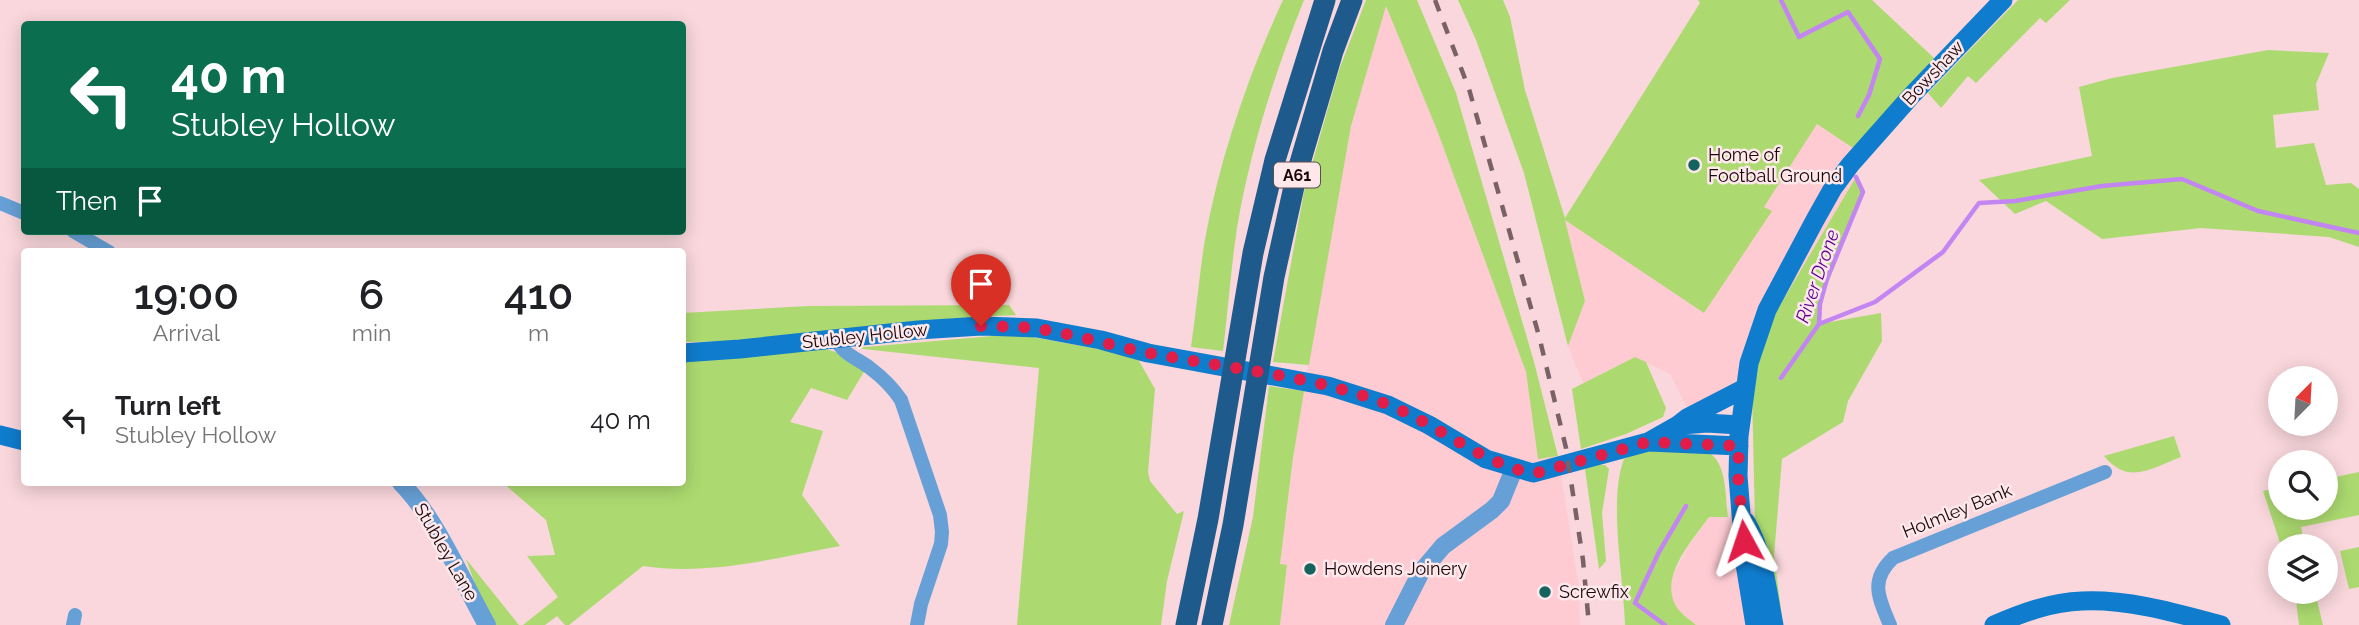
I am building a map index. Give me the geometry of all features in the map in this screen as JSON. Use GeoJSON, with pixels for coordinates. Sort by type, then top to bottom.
{"type":"FeatureCollection","features":[{"type":"Feature","properties":{"kind":"highway","name":"A61"},"geometry":{"type":"LineString","coordinates":[[1186,625],[1208,519],[1253,253],[1275,160],[1325,0]]}},
{"type":"Feature","properties":{"kind":"highway","name":"A61"},"geometry":{"type":"LineString","coordinates":[[1212,625],[1233,525],[1274,277],[1297,173],[1333,51],[1352,0]]}},
{"type":"Feature","properties":{"kind":"main road","name":"Bowshaw"},"geometry":{"type":"LineString","coordinates":[[1755,625],[1745,565],[1739,488],[1739,425],[1753,350],[1768,310],[1833,188],[1865,148],[2003,0]]}},
{"type":"Feature","properties":{"kind":"main road","name":"Stubley Hollow"},"geometry":{"type":"LineString","coordinates":[[686,353],[918,330],[981,326],[1037,328],[1148,353],[1328,386],[1404,413],[1486,458],[1533,474],[1648,442],[1745,388]]}},
{"type":"Feature","properties":{"kind":"main road","name":"Stubley Hollow"},"geometry":{"type":"LineString","coordinates":[[1678,425],[1739,425]]}},
{"type":"Feature","properties":{"kind":"main road"},"geometry":{"type":"LineString","coordinates":[[0,435],[21,440]]}},
{"type":"Feature","properties":{"kind":"main road","name":"Stubley Hollow"},"geometry":{"type":"LineString","coordinates":[[1648,442],[1739,446]]}},
{"type":"Feature","properties":{"kind":"main road"},"geometry":{"type":"LineString","coordinates":[[1742,517],[1760,552],[1774,625]]}},
{"type":"Feature","properties":{"kind":"main road"},"geometry":{"type":"LineString","coordinates":[[1994,625],[2040,608],[2081,601],[2131,604],[2190,621],[2221,625]]}},
{"type":"Feature","properties":{"kind":"street"},"geometry":{"type":"LineString","coordinates":[[0,204],[21,212]]}},
{"type":"Feature","properties":{"kind":"street"},"geometry":{"type":"LineString","coordinates":[[80,235],[102,248]]}},
{"type":"Feature","properties":{"kind":"street"},"geometry":{"type":"LineString","coordinates":[[836,339],[840,348],[871,369],[901,400],[940,515],[941,544],[921,604],[917,625]]}},
{"type":"Feature","properties":{"kind":"street"},"geometry":{"type":"LineString","coordinates":[[1394,625],[1421,572],[1443,546],[1501,501],[1514,469]]}},
{"type":"Feature","properties":{"kind":"street","name":"Holmley Bank"},"geometry":{"type":"LineString","coordinates":[[1890,625],[1877,584],[1879,573],[1893,558],[2105,472]]}},
{"type":"Feature","properties":{"kind":"street","name":"Stubley Lane"},"geometry":{"type":"LineString","coordinates":[[404,486],[427,515],[487,625]]}},
{"type":"Feature","properties":{"kind":"shaded area"},"geometry":{"type":"Polygon","coordinates":[[[1701,3],[1853,148],[1856,177],[1776,312],[1752,391],[1690,414],[1670,374],[1635,357],[1583,383],[1568,346],[1585,301],[1565,219],[1701,3]]]}},
{"type":"Feature","properties":{"kind":"shaded area"},"geometry":{"type":"Polygon","coordinates":[[[1386,5],[1437,130],[1526,372],[1538,458],[1558,456],[1579,588],[1580,625],[1280,625],[1287,566],[1280,565],[1298,423],[1351,126],[1386,5]]]}},
{"type":"Feature","properties":{"kind":"shaded area"},"geometry":{"type":"Polygon","coordinates":[[[1709,517],[1728,517],[1755,523],[1783,625],[1696,625],[1677,609],[1670,592],[1673,575],[1709,517]]]}},
{"type":"Feature","properties":{"kind":"green space"},"geometry":{"type":"Polygon","coordinates":[[[1283,0],[1304,0],[1273,83],[1249,170],[1237,228],[1223,351],[1191,347],[1204,245],[1226,151],[1246,89],[1283,0]]]}},
{"type":"Feature","properties":{"kind":"green space"},"geometry":{"type":"Polygon","coordinates":[[[1366,0],[1417,0],[1456,93],[1534,362],[1558,456],[1538,459],[1526,372],[1437,130],[1386,6],[1351,126],[1309,365],[1273,362],[1304,192],[1339,70],[1366,0]]]}},
{"type":"Feature","properties":{"kind":"green space","name":"Home of Football Ground"},"geometry":{"type":"Polygon","coordinates":[[[1458,0],[1503,0],[1510,17],[1525,90],[1565,218],[1700,3],[1698,0],[1872,0],[1934,58],[1853,148],[1817,124],[1764,207],[1772,211],[1704,313],[1565,220],[1585,301],[1568,346],[1524,173],[1476,40],[1458,0]]]}},
{"type":"Feature","properties":{"kind":"green space"},"geometry":{"type":"Polygon","coordinates":[[[2018,0],[2070,0],[2046,23],[2040,18],[1976,83],[1968,76],[1941,108],[1928,93],[2018,0]]]}},
{"type":"Feature","properties":{"kind":"green space"},"geometry":{"type":"Polygon","coordinates":[[[2268,50],[2329,53],[2316,84],[2319,110],[2273,115],[2276,148],[2314,143],[2326,185],[2351,183],[2359,189],[2359,247],[2329,237],[2201,228],[2102,239],[2046,201],[2015,214],[1979,180],[2092,156],[2079,87],[2112,78],[2268,50]]]}},
{"type":"Feature","properties":{"kind":"green space"},"geometry":{"type":"Polygon","coordinates":[[[1856,177],[1863,192],[1820,304],[1819,324],[1881,313],[1882,341],[1848,401],[1843,422],[1782,459],[1774,556],[1782,617],[1755,523],[1752,391],[1758,361],[1776,312],[1856,177]]]}},
{"type":"Feature","properties":{"kind":"green space"},"geometry":{"type":"Polygon","coordinates":[[[1009,305],[1016,315],[932,320],[766,338],[686,342],[686,313],[808,306],[1009,305]]]}},
{"type":"Feature","properties":{"kind":"green space"},"geometry":{"type":"Polygon","coordinates":[[[1016,334],[1125,354],[1138,359],[1155,389],[1148,472],[1150,481],[1177,514],[1184,511],[1167,581],[1161,625],[1017,625],[1039,368],[854,348],[1016,334]]]}},
{"type":"Feature","properties":{"kind":"green space"},"geometry":{"type":"Polygon","coordinates":[[[817,346],[838,353],[865,370],[847,400],[811,388],[790,422],[823,431],[802,495],[840,546],[717,567],[668,569],[643,566],[569,625],[565,625],[557,616],[545,625],[523,625],[558,597],[527,556],[555,555],[546,520],[506,486],[686,486],[686,357],[817,346]]]}},
{"type":"Feature","properties":{"kind":"green space"},"geometry":{"type":"Polygon","coordinates":[[[1635,357],[1646,362],[1666,408],[1663,417],[1626,434],[1581,449],[1572,389],[1635,357]]]}},
{"type":"Feature","properties":{"kind":"green space"},"geometry":{"type":"Polygon","coordinates":[[[1269,386],[1304,391],[1280,564],[1287,565],[1280,625],[1229,625],[1253,517],[1269,386]]]}},
{"type":"Feature","properties":{"kind":"green space"},"geometry":{"type":"Polygon","coordinates":[[[2174,436],[2181,457],[2141,472],[2122,470],[2104,456],[2174,436]]]}},
{"type":"Feature","properties":{"kind":"green space"},"geometry":{"type":"Polygon","coordinates":[[[1671,448],[1705,451],[1718,462],[1724,480],[1728,517],[1709,517],[1674,571],[1672,595],[1676,606],[1696,625],[1625,625],[1617,517],[1619,476],[1624,459],[1636,454],[1671,448]]]}},
{"type":"Feature","properties":{"kind":"green space"},"geometry":{"type":"Polygon","coordinates":[[[1605,465],[1609,469],[1602,513],[1606,561],[1599,569],[1585,469],[1605,465]]]}},
{"type":"Feature","properties":{"kind":"green space"},"geometry":{"type":"Polygon","coordinates":[[[2359,472],[2359,515],[2338,519],[2338,476],[2359,472]]]}},
{"type":"Feature","properties":{"kind":"green space"},"geometry":{"type":"Polygon","coordinates":[[[2268,490],[2268,506],[2263,491],[2268,490]]]}},
{"type":"Feature","properties":{"kind":"green space"},"geometry":{"type":"Polygon","coordinates":[[[2272,520],[2335,520],[2301,527],[2302,534],[2277,534],[2272,520]]]}},
{"type":"Feature","properties":{"kind":"green space"},"geometry":{"type":"Polygon","coordinates":[[[2359,547],[2359,587],[2349,589],[2340,551],[2359,547]]]}},
{"type":"Feature","properties":{"kind":"green space"},"geometry":{"type":"Polygon","coordinates":[[[466,559],[519,625],[496,625],[480,597],[466,559]]]}},
{"type":"Feature","properties":{"kind":"green space"},"geometry":{"type":"Polygon","coordinates":[[[2296,604],[2318,604],[2323,625],[2299,625],[2296,604]]]}},
{"type":"Feature","properties":{"kind":"waterway","name":"River Drone"},"geometry":{"type":"LineString","coordinates":[[1781,0],[1799,37],[1848,12],[1880,59],[1869,95],[1858,116]]}},
{"type":"Feature","properties":{"kind":"waterway","name":"River Drone"},"geometry":{"type":"LineString","coordinates":[[1781,378],[1819,324],[1820,304],[1827,279],[1863,192],[1856,177]]}},
{"type":"Feature","properties":{"kind":"waterway"},"geometry":{"type":"LineString","coordinates":[[1819,324],[1875,302],[1943,252],[1979,203],[2015,201],[2102,186],[2182,179],[2258,211],[2359,233]]}},
{"type":"Feature","properties":{"kind":"waterway","name":"River Drone"},"geometry":{"type":"LineString","coordinates":[[1665,625],[1635,603],[1659,552],[1686,506]]}},
{"type":"Feature","properties":{"kind":"railway"},"geometry":{"type":"LineString","coordinates":[[1435,0],[1469,89],[1539,336],[1566,448],[1583,560],[1589,625]]}},
{"type":"Feature","properties":{"kind":"place","name":"Home of Football Ground"},"geometry":{"type":"Point","coordinates":[1694,165]}},
{"type":"Feature","properties":{"kind":"place","name":"Howdens Joinery"},"geometry":{"type":"Point","coordinates":[1310,569]}},
{"type":"Feature","properties":{"kind":"place","name":"Screwfix"},"geometry":{"type":"Point","coordinates":[1545,592]}},
{"type":"Feature","properties":{"kind":"route"},"geometry":{"type":"LineString","coordinates":[[981,326],[1037,328],[1101,340],[1148,353],[1328,386],[1388,405],[1486,458],[1533,474],[1648,442],[1739,446],[1738,476],[1744,541]]}}]}
